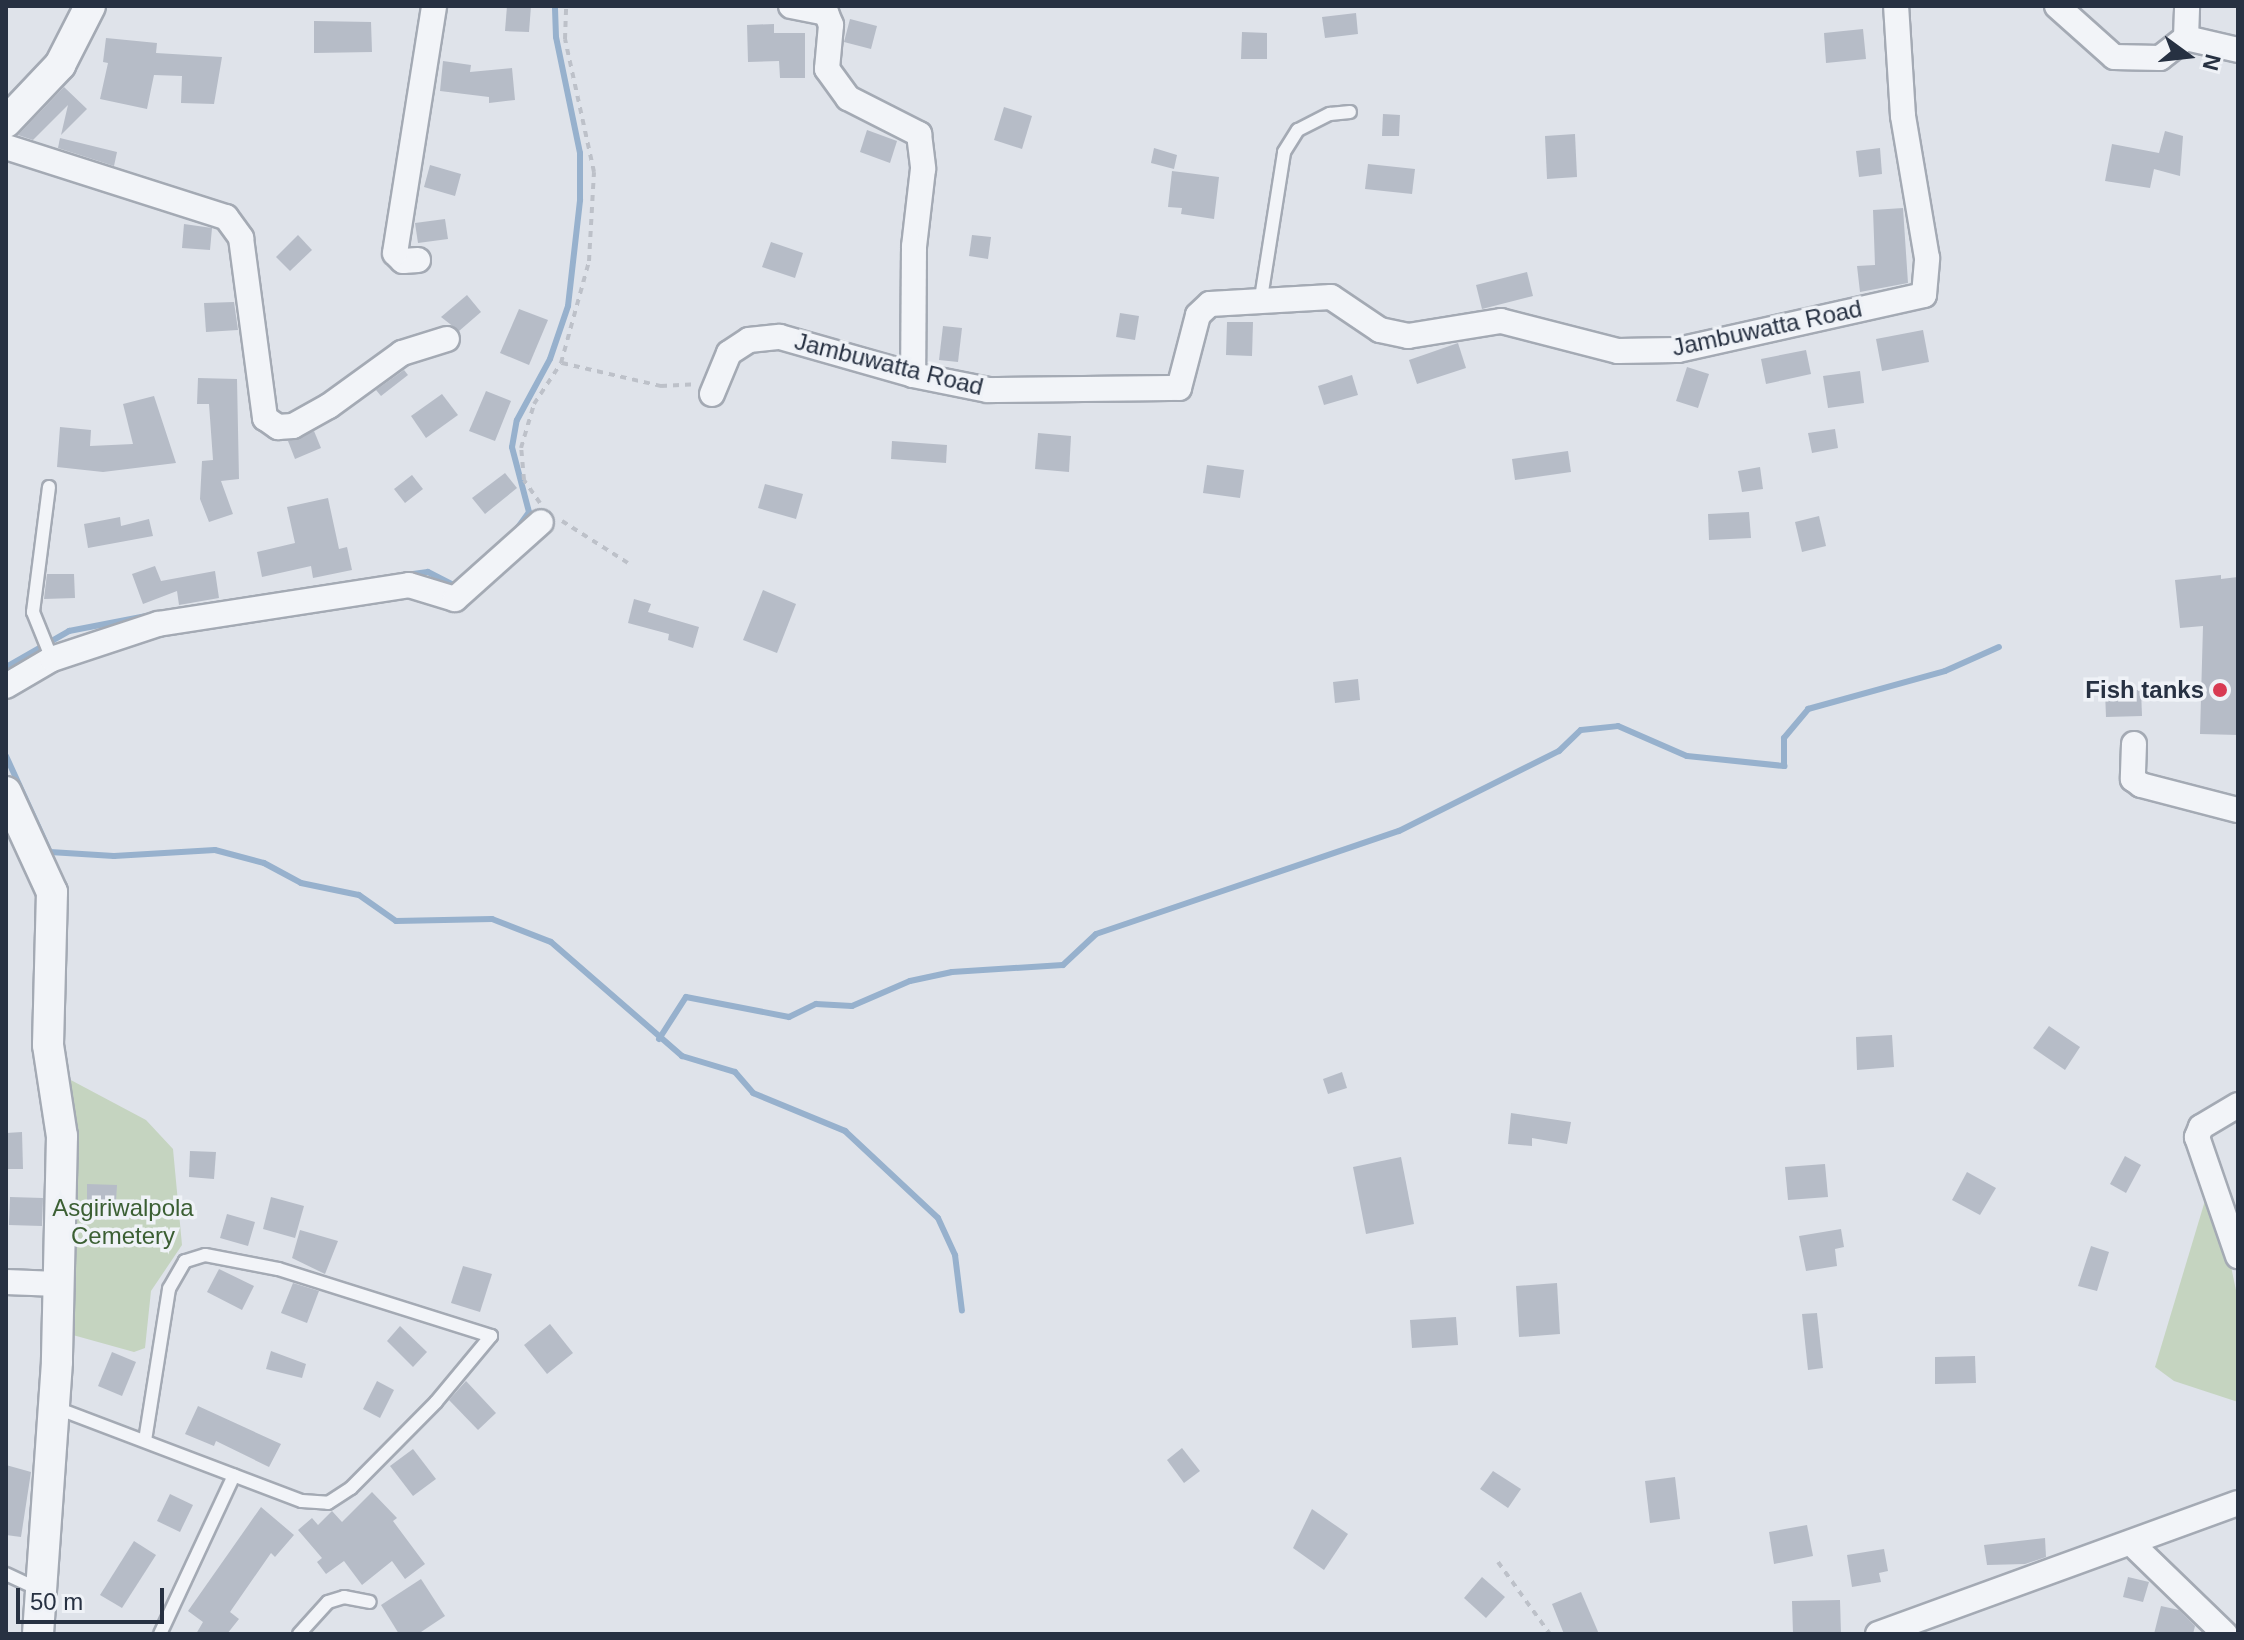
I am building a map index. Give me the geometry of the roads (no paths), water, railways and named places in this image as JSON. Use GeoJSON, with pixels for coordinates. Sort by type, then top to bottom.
{"type":"FeatureCollection","features":[{"type":"Feature","properties":{"kind":"street"},"geometry":{"type":"LineString","coordinates":[[6,122],[60,65],[90,6]]}},
{"type":"Feature","properties":{"kind":"street"},"geometry":{"type":"LineString","coordinates":[[418,260],[403,261],[395,253],[434,6]]}},
{"type":"Feature","properties":{"kind":"street"},"geometry":{"type":"LineString","coordinates":[[791,6],[826,13],[831,25],[827,69],[848,98],[919,134],[923,169],[914,247],[913,375]]}},
{"type":"Feature","properties":{"kind":"street","name":"Jambuwatta Road"},"geometry":{"type":"LineString","coordinates":[[714,388],[729,353],[749,340],[780,337],[913,375],[988,390],[1179,388],[1198,315],[1210,304],[1261,298],[1331,297],[1380,330],[1408,336],[1501,321],[1618,351],[1678,350],[1924,295],[1927,258],[1903,116],[1896,6]]}},
{"type":"Feature","properties":{"kind":"street"},"geometry":{"type":"LineString","coordinates":[[2057,6],[2114,57],[2160,58],[2186,38]]}},
{"type":"Feature","properties":{"kind":"street"},"geometry":{"type":"LineString","coordinates":[[2186,38],[2187,6]]}},
{"type":"Feature","properties":{"kind":"street"},"geometry":{"type":"LineString","coordinates":[[2186,38],[2238,50]]}},
{"type":"Feature","properties":{"kind":"street"},"geometry":{"type":"LineString","coordinates":[[6,147],[226,217],[241,238],[265,418],[278,427],[293,426],[329,406],[402,353],[447,339]]}},
{"type":"Feature","properties":{"kind":"street"},"geometry":{"type":"LineString","coordinates":[[6,686],[52,659],[158,624],[304,600],[366,595],[409,585],[455,599],[543,517]]}},
{"type":"Feature","properties":{"kind":"street"},"geometry":{"type":"LineString","coordinates":[[2134,744],[2133,779],[2141,785],[2238,810]]}},
{"type":"Feature","properties":{"kind":"street"},"geometry":{"type":"LineString","coordinates":[[6,792],[52,892],[48,1045],[62,1136],[54,1407],[38,1634]]}},
{"type":"Feature","properties":{"kind":"street"},"geometry":{"type":"LineString","coordinates":[[2238,1105],[2201,1127],[2197,1137],[2238,1256]]}},
{"type":"Feature","properties":{"kind":"street"},"geometry":{"type":"LineString","coordinates":[[6,1282],[58,1284]]}},
{"type":"Feature","properties":{"kind":"street"},"geometry":{"type":"LineString","coordinates":[[1878,1634],[2238,1503]]}},
{"type":"Feature","properties":{"kind":"street"},"geometry":{"type":"LineString","coordinates":[[2131,1543],[2225,1634]]}},
{"type":"Feature","properties":{"kind":"lane"},"geometry":{"type":"LineString","coordinates":[[1261,298],[1284,152],[1298,130],[1330,114],[1350,112]]}},
{"type":"Feature","properties":{"kind":"lane"},"geometry":{"type":"LineString","coordinates":[[49,487],[33,612],[52,659]]}},
{"type":"Feature","properties":{"kind":"lane"},"geometry":{"type":"LineString","coordinates":[[54,1407],[302,1501],[328,1503],[351,1488],[436,1402],[491,1336],[278,1269],[205,1255],[185,1261],[169,1289],[145,1440]]}},
{"type":"Feature","properties":{"kind":"lane"},"geometry":{"type":"LineString","coordinates":[[160,1634],[234,1475]]}},
{"type":"Feature","properties":{"kind":"lane"},"geometry":{"type":"LineString","coordinates":[[6,1574],[41,1591]]}},
{"type":"Feature","properties":{"kind":"lane"},"geometry":{"type":"LineString","coordinates":[[299,1634],[328,1602],[344,1597],[370,1602]]}},
{"type":"Feature","properties":{"kind":"waterway"},"geometry":{"type":"LineString","coordinates":[[516,530],[529,512],[512,447],[517,420],[550,359],[568,306],[580,200],[580,153],[556,37],[555,6]]}},
{"type":"Feature","properties":{"kind":"waterway"},"geometry":{"type":"LineString","coordinates":[[391,577],[428,572],[454,585]]}},
{"type":"Feature","properties":{"kind":"waterway"},"geometry":{"type":"LineString","coordinates":[[6,667],[69,631],[151,615]]}},
{"type":"Feature","properties":{"kind":"waterway"},"geometry":{"type":"LineString","coordinates":[[659,1039],[686,997],[789,1017],[816,1004],[852,1006],[910,981],[952,972],[1063,965],[1096,934],[1399,831],[1559,751],[1581,730],[1618,726],[1687,756],[1784,766],[1784,738],[1808,709],[1945,671],[1999,647]]}},
{"type":"Feature","properties":{"kind":"waterway"},"geometry":{"type":"LineString","coordinates":[[6,756],[50,852],[114,856],[215,850],[264,863],[301,883],[359,895],[396,921],[492,919],[551,942],[682,1056],[735,1072],[753,1093],[845,1131],[938,1218],[955,1255],[962,1311]]}},
{"type":"Feature","properties":{"kind":"place","name":"Fish tanks"},"geometry":{"type":"Point","coordinates":[2220,690]}},
{"type":"Feature","properties":{"kind":"park label","name":"Asgiriwalpola Cemetery"},"geometry":{"type":"Point","coordinates":[123,1222]}}]}
